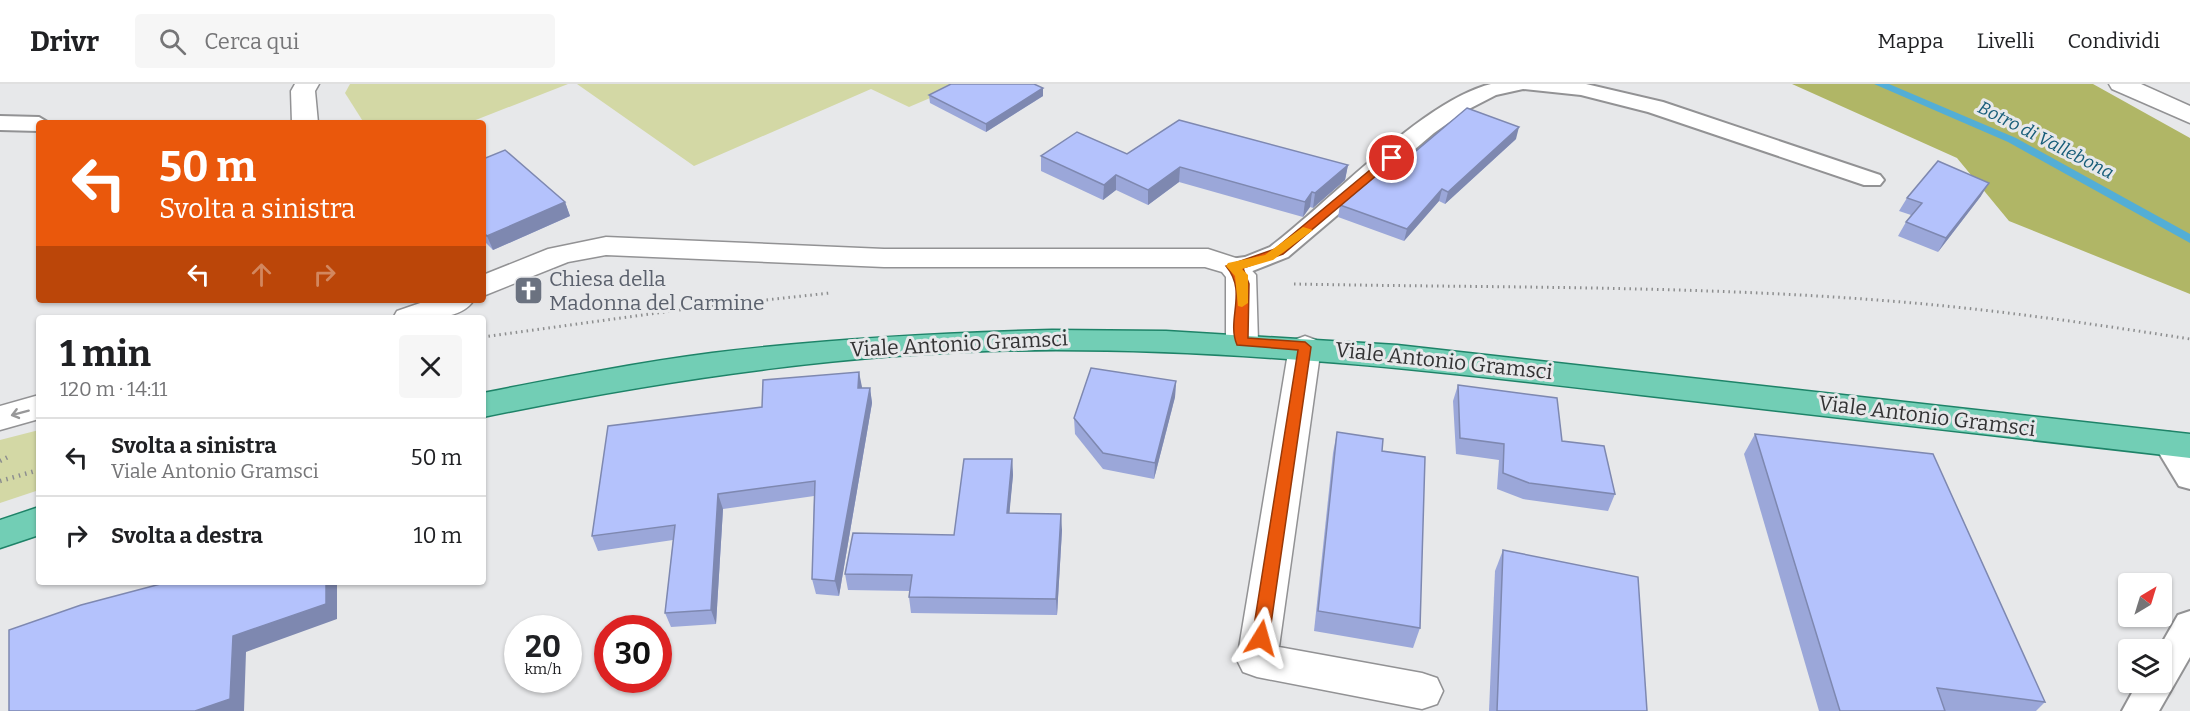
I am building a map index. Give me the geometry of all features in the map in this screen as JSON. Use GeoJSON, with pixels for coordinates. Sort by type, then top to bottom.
{"type":"FeatureCollection","features":[{"type":"Feature","properties":{"kind":"main road","name":"Viale Antonio Gramsci"},"geometry":{"type":"LineString","coordinates":[[486,404],[554,390],[674,370],[848,349],[1019,339],[1130,338],[1305,347],[2179,445]]}},
{"type":"Feature","properties":{"kind":"main road"},"geometry":{"type":"LineString","coordinates":[[0,534],[36,522]]}},
{"type":"Feature","properties":{"kind":"street"},"geometry":{"type":"LineString","coordinates":[[305,120],[303,91],[307,84]]}},
{"type":"Feature","properties":{"kind":"street"},"geometry":{"type":"LineString","coordinates":[[2121,84],[2190,115]]}},
{"type":"Feature","properties":{"kind":"street"},"geometry":{"type":"LineString","coordinates":[[486,286],[555,255],[583,248],[606,246],[884,258],[1201,258],[1238,275],[1242,342]]}},
{"type":"Feature","properties":{"kind":"street"},"geometry":{"type":"LineString","coordinates":[[420,315],[459,305]]}},
{"type":"Feature","properties":{"kind":"street"},"geometry":{"type":"LineString","coordinates":[[1305,347],[1257,660],[1422,691]]}},
{"type":"Feature","properties":{"kind":"street"},"geometry":{"type":"LineString","coordinates":[[0,418],[36,409]]}},
{"type":"Feature","properties":{"kind":"lane"},"geometry":{"type":"LineString","coordinates":[[1238,275],[1250,264],[1279,252],[1443,117],[1499,86],[1516,84]]}},
{"type":"Feature","properties":{"kind":"lane"},"geometry":{"type":"LineString","coordinates":[[1529,84],[1581,89],[1655,107],[1872,180]]}},
{"type":"Feature","properties":{"kind":"lane"},"geometry":{"type":"LineString","coordinates":[[0,123],[36,124]]}},
{"type":"Feature","properties":{"kind":"lane"},"geometry":{"type":"LineString","coordinates":[[2179,445],[2190,478]]}},
{"type":"Feature","properties":{"kind":"lane"},"geometry":{"type":"LineString","coordinates":[[2172,656],[2190,625]]}},
{"type":"Feature","properties":{"kind":"lane"},"geometry":{"type":"LineString","coordinates":[[2140,711],[2151,693]]}},
{"type":"Feature","properties":{"kind":"path"},"geometry":{"type":"LineString","coordinates":[[1238,275],[1718,291],[1864,299],[1995,312],[2190,339]]}},
{"type":"Feature","properties":{"kind":"path"},"geometry":{"type":"LineString","coordinates":[[486,337],[701,307],[838,293]]}},
{"type":"Feature","properties":{"kind":"path"},"geometry":{"type":"LineString","coordinates":[[0,482],[36,471]]}},
{"type":"Feature","properties":{"kind":"green space"},"geometry":{"type":"Polygon","coordinates":[[[350,84],[568,84],[476,120],[362,120],[345,93],[350,84]]]}},
{"type":"Feature","properties":{"kind":"green space"},"geometry":{"type":"Polygon","coordinates":[[[577,84],[963,84],[909,107],[871,89],[694,166],[577,84]]]}},
{"type":"Feature","properties":{"kind":"green space"},"geometry":{"type":"Polygon","coordinates":[[[1792,84],[2093,84],[2190,138],[2190,294],[2009,221],[1957,158],[1792,84]]]}},
{"type":"Feature","properties":{"kind":"green space"},"geometry":{"type":"Polygon","coordinates":[[[36,431],[36,491],[0,503],[0,440],[36,431]]]}},
{"type":"Feature","properties":{"kind":"building"},"geometry":{"type":"Polygon","coordinates":[[[951,84],[1034,84],[1043,88],[986,124],[929,95],[951,84]]]}},
{"type":"Feature","properties":{"kind":"building"},"geometry":{"type":"Polygon","coordinates":[[[1467,108],[1519,127],[1448,192],[1442,189],[1407,229],[1340,205],[1376,176],[1384,178],[1467,108]]]}},
{"type":"Feature","properties":{"kind":"building"},"geometry":{"type":"Polygon","coordinates":[[[1179,120],[1348,165],[1315,193],[1312,192],[1305,202],[1180,167],[1148,190],[1116,175],[1104,185],[1041,156],[1077,132],[1127,154],[1179,120]]]}},
{"type":"Feature","properties":{"kind":"building"},"geometry":{"type":"Polygon","coordinates":[[[505,150],[565,202],[487,236],[486,158],[505,150]]]}},
{"type":"Feature","properties":{"kind":"building"},"geometry":{"type":"Polygon","coordinates":[[[1938,161],[1989,183],[1946,238],[1906,222],[1922,203],[1907,198],[1938,161]]]}},
{"type":"Feature","properties":{"kind":"building"},"geometry":{"type":"Polygon","coordinates":[[[1091,368],[1176,381],[1155,463],[1103,453],[1074,418],[1091,368]]]}},
{"type":"Feature","properties":{"kind":"building"},"geometry":{"type":"Polygon","coordinates":[[[859,372],[858,388],[870,388],[835,581],[812,579],[815,481],[718,494],[711,610],[665,613],[675,525],[592,536],[608,426],[762,407],[763,380],[859,372]]]}},
{"type":"Feature","properties":{"kind":"building"},"geometry":{"type":"Polygon","coordinates":[[[1458,385],[1557,398],[1562,441],[1604,446],[1615,494],[1529,483],[1503,473],[1504,444],[1460,438],[1458,385]]]}},
{"type":"Feature","properties":{"kind":"building"},"geometry":{"type":"Polygon","coordinates":[[[1337,432],[1383,439],[1382,451],[1425,457],[1420,628],[1318,611],[1337,432]]]}},
{"type":"Feature","properties":{"kind":"building"},"geometry":{"type":"Polygon","coordinates":[[[1755,434],[1933,454],[2045,702],[1937,688],[1945,711],[1840,711],[1755,434]]]}},
{"type":"Feature","properties":{"kind":"building"},"geometry":{"type":"Polygon","coordinates":[[[964,459],[1012,459],[1007,513],[1061,514],[1056,599],[909,597],[912,575],[845,574],[853,533],[954,535],[964,459]]]}},
{"type":"Feature","properties":{"kind":"building"},"geometry":{"type":"Polygon","coordinates":[[[1503,550],[1638,577],[1647,711],[1497,711],[1503,550]]]}},
{"type":"Feature","properties":{"kind":"building"},"geometry":{"type":"Polygon","coordinates":[[[157,585],[326,585],[326,604],[233,636],[230,699],[195,711],[9,711],[9,630],[81,605],[157,585]]]}},
{"type":"Feature","properties":{"kind":"waterway","name":"Botro di Vallebona"},"geometry":{"type":"LineString","coordinates":[[1880,84],[2012,140],[2190,239]]}},
{"type":"Feature","properties":{"kind":"slow traffic"},"geometry":{"type":"LineString","coordinates":[[1242,303],[1241,275],[1232,266],[1250,264],[1269,257],[1289,245],[1307,230]]}},
{"type":"Feature","properties":{"kind":"place","name":"Chiesa della Madonna del Carmine"},"geometry":{"type":"Point","coordinates":[528,291]}},
{"type":"Feature","properties":{"kind":"route"},"geometry":{"type":"LineString","coordinates":[[1261,638],[1305,347],[1242,342],[1243,284],[1239,271],[1232,266],[1250,264],[1279,252],[1392,158]]}}]}
